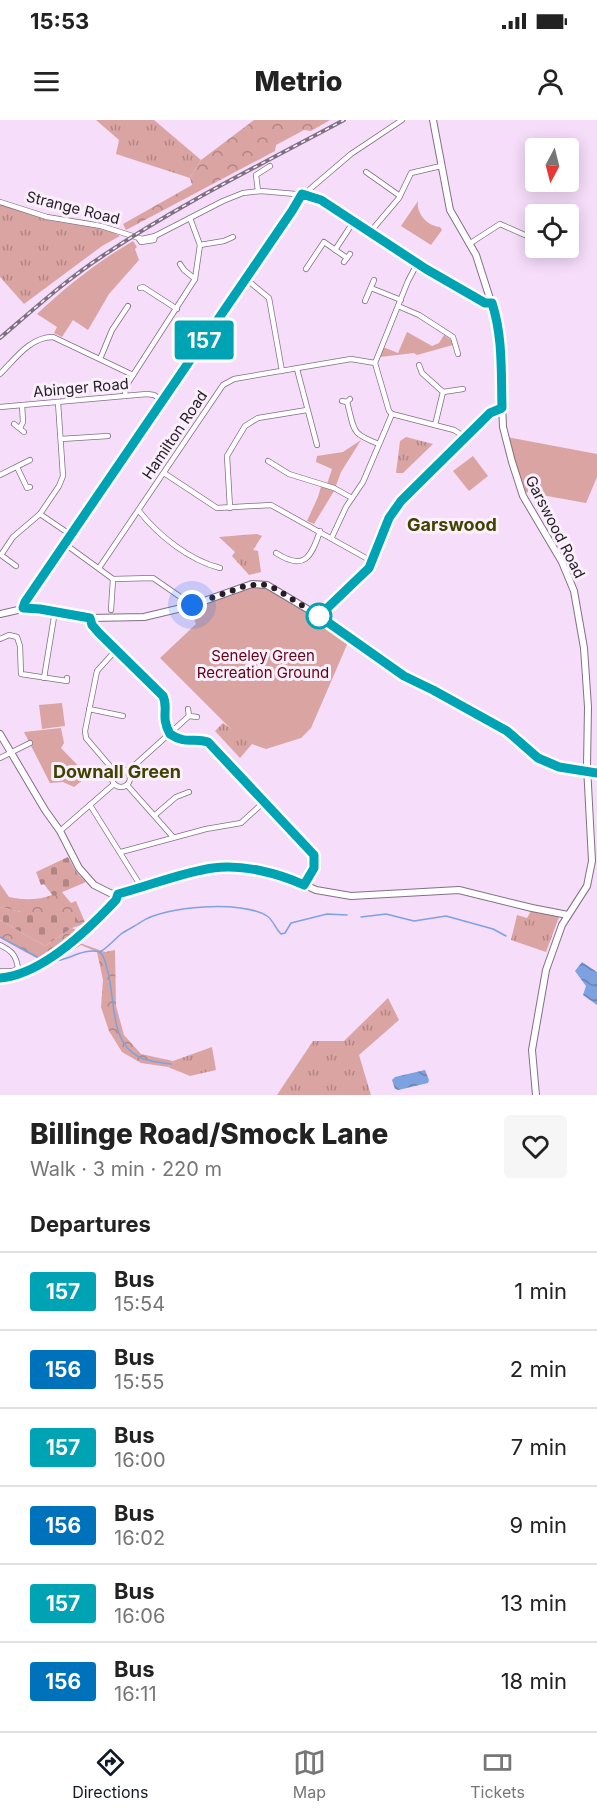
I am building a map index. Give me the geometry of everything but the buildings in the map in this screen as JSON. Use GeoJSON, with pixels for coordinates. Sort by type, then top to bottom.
{"type":"FeatureCollection","features":[{"type":"Feature","properties":{"kind":"street"},"geometry":{"type":"LineString","coordinates":[[23,608],[305,194],[351,154],[402,120]]}},
{"type":"Feature","properties":{"kind":"street","name":"Garswood Road"},"geometry":{"type":"LineString","coordinates":[[433,120],[450,210],[481,267],[500,337],[503,427],[523,496],[557,552],[574,591],[584,648],[588,707],[587,771],[592,841],[591,871],[584,892],[560,930],[548,963],[532,1058],[537,1095]]}},
{"type":"Feature","properties":{"kind":"street"},"geometry":{"type":"LineString","coordinates":[[371,231],[400,196],[411,173],[441,166]]}},
{"type":"Feature","properties":{"kind":"street"},"geometry":{"type":"LineString","coordinates":[[259,191],[256,175],[268,167],[269,174]]}},
{"type":"Feature","properties":{"kind":"street"},"geometry":{"type":"LineString","coordinates":[[366,172],[375,174],[400,196]]}},
{"type":"Feature","properties":{"kind":"street","name":"Strange Road"},"geometry":{"type":"LineString","coordinates":[[0,202],[62,220],[108,227],[139,239],[155,236],[232,197],[259,191],[305,194]]}},
{"type":"Feature","properties":{"kind":"street"},"geometry":{"type":"LineString","coordinates":[[305,194],[321,200],[371,231],[417,264],[485,303],[492,303]]}},
{"type":"Feature","properties":{"kind":"street"},"geometry":{"type":"LineString","coordinates":[[125,396],[126,386],[195,279],[200,245],[190,218]]}},
{"type":"Feature","properties":{"kind":"street"},"geometry":{"type":"LineString","coordinates":[[335,250],[354,221]]}},
{"type":"Feature","properties":{"kind":"street"},"geometry":{"type":"LineString","coordinates":[[469,244],[500,224],[525,235]]}},
{"type":"Feature","properties":{"kind":"street"},"geometry":{"type":"LineString","coordinates":[[200,245],[227,242],[233,237]]}},
{"type":"Feature","properties":{"kind":"street"},"geometry":{"type":"LineString","coordinates":[[306,269],[324,242],[347,258]]}},
{"type":"Feature","properties":{"kind":"street"},"geometry":{"type":"LineString","coordinates":[[303,259],[310,263]]}},
{"type":"Feature","properties":{"kind":"street"},"geometry":{"type":"LineString","coordinates":[[417,264],[375,363],[389,411],[392,414],[454,430],[465,437]]}},
{"type":"Feature","properties":{"kind":"street"},"geometry":{"type":"LineString","coordinates":[[180,266],[195,279]]}},
{"type":"Feature","properties":{"kind":"street"},"geometry":{"type":"LineString","coordinates":[[246,279],[269,298],[282,371]]}},
{"type":"Feature","properties":{"kind":"street"},"geometry":{"type":"LineString","coordinates":[[365,301],[374,280]]}},
{"type":"Feature","properties":{"kind":"street"},"geometry":{"type":"LineString","coordinates":[[142,287],[177,309]]}},
{"type":"Feature","properties":{"kind":"street"},"geometry":{"type":"LineString","coordinates":[[371,288],[401,300]]}},
{"type":"Feature","properties":{"kind":"street"},"geometry":{"type":"LineString","coordinates":[[398,306],[419,315],[453,337]]}},
{"type":"Feature","properties":{"kind":"street"},"geometry":{"type":"LineString","coordinates":[[100,359],[112,330],[127,309]]}},
{"type":"Feature","properties":{"kind":"street"},"geometry":{"type":"LineString","coordinates":[[450,330],[458,354]]}},
{"type":"Feature","properties":{"kind":"street"},"geometry":{"type":"LineString","coordinates":[[0,374],[31,344],[48,337],[61,340],[133,375]]}},
{"type":"Feature","properties":{"kind":"street","name":"Hamilton Road"},"geometry":{"type":"LineString","coordinates":[[99,568],[223,385],[234,379],[351,359],[375,363]]}},
{"type":"Feature","properties":{"kind":"street"},"geometry":{"type":"LineString","coordinates":[[419,365],[419,374],[443,392],[463,390]]}},
{"type":"Feature","properties":{"kind":"street"},"geometry":{"type":"LineString","coordinates":[[297,369],[317,445]]}},
{"type":"Feature","properties":{"kind":"street"},"geometry":{"type":"LineString","coordinates":[[435,425],[443,392]]}},
{"type":"Feature","properties":{"kind":"street","name":"Abinger Road"},"geometry":{"type":"LineString","coordinates":[[0,407],[152,394],[163,400]]}},
{"type":"Feature","properties":{"kind":"street"},"geometry":{"type":"LineString","coordinates":[[346,401],[355,431],[359,436],[379,444]]}},
{"type":"Feature","properties":{"kind":"street"},"geometry":{"type":"LineString","coordinates":[[16,566],[0,555],[13,537],[40,514],[63,477],[58,402]]}},
{"type":"Feature","properties":{"kind":"street"},"geometry":{"type":"LineString","coordinates":[[14,424],[22,430],[22,405]]}},
{"type":"Feature","properties":{"kind":"street"},"geometry":{"type":"LineString","coordinates":[[319,616],[365,573],[373,562],[389,518],[401,501],[490,413],[502,408]]}},
{"type":"Feature","properties":{"kind":"street"},"geometry":{"type":"LineString","coordinates":[[230,508],[227,456],[245,426],[258,418],[307,410]]}},
{"type":"Feature","properties":{"kind":"street"},"geometry":{"type":"LineString","coordinates":[[332,537],[346,507],[363,482],[392,414]]}},
{"type":"Feature","properties":{"kind":"street"},"geometry":{"type":"LineString","coordinates":[[61,439],[105,438]]}},
{"type":"Feature","properties":{"kind":"street"},"geometry":{"type":"LineString","coordinates":[[306,440],[315,438]]}},
{"type":"Feature","properties":{"kind":"street"},"geometry":{"type":"LineString","coordinates":[[0,475],[30,460]]}},
{"type":"Feature","properties":{"kind":"street"},"geometry":{"type":"LineString","coordinates":[[268,461],[289,474],[334,488],[352,498]]}},
{"type":"Feature","properties":{"kind":"street"},"geometry":{"type":"LineString","coordinates":[[17,467],[29,488]]}},
{"type":"Feature","properties":{"kind":"street"},"geometry":{"type":"LineString","coordinates":[[164,473],[217,508],[271,505],[332,537],[373,562]]}},
{"type":"Feature","properties":{"kind":"street"},"geometry":{"type":"LineString","coordinates":[[139,511],[157,531],[203,564],[217,567],[213,573]]}},
{"type":"Feature","properties":{"kind":"street"},"geometry":{"type":"LineString","coordinates":[[40,514],[71,535]]}},
{"type":"Feature","properties":{"kind":"street"},"geometry":{"type":"LineString","coordinates":[[276,553],[288,562],[300,561],[312,553],[320,531]]}},
{"type":"Feature","properties":{"kind":"street"},"geometry":{"type":"LineString","coordinates":[[65,544],[113,579],[153,578],[179,596],[173,600]]}},
{"type":"Feature","properties":{"kind":"street"},"geometry":{"type":"LineString","coordinates":[[284,569],[288,562]]}},
{"type":"Feature","properties":{"kind":"street"},"geometry":{"type":"LineString","coordinates":[[111,610],[113,579]]}},
{"type":"Feature","properties":{"kind":"street"},"geometry":{"type":"LineString","coordinates":[[0,614],[23,608],[90,618],[144,617],[167,613],[256,583],[276,589],[319,616],[404,676],[507,731],[538,758],[559,767],[597,773]]}},
{"type":"Feature","properties":{"kind":"street"},"geometry":{"type":"LineString","coordinates":[[104,601],[111,602]]}},
{"type":"Feature","properties":{"kind":"street"},"geometry":{"type":"LineString","coordinates":[[44,678],[55,611]]}},
{"type":"Feature","properties":{"kind":"street"},"geometry":{"type":"LineString","coordinates":[[90,618],[92,625],[163,696],[166,703],[164,721],[170,734],[186,742],[200,740],[208,742],[314,855],[314,868],[304,885]]}},
{"type":"Feature","properties":{"kind":"street"},"geometry":{"type":"LineString","coordinates":[[0,639],[9,635],[17,637],[20,646],[21,674],[67,681],[67,678]]}},
{"type":"Feature","properties":{"kind":"street"},"geometry":{"type":"LineString","coordinates":[[115,772],[86,738],[85,731],[97,671],[116,650]]}},
{"type":"Feature","properties":{"kind":"street"},"geometry":{"type":"LineString","coordinates":[[188,708],[189,716]]}},
{"type":"Feature","properties":{"kind":"street"},"geometry":{"type":"LineString","coordinates":[[89,709],[123,716]]}},
{"type":"Feature","properties":{"kind":"street"},"geometry":{"type":"LineString","coordinates":[[127,772],[189,716]]}},
{"type":"Feature","properties":{"kind":"street"},"geometry":{"type":"LineString","coordinates":[[189,716],[197,717]]}},
{"type":"Feature","properties":{"kind":"street"},"geometry":{"type":"LineString","coordinates":[[0,734],[60,831],[79,868],[87,878],[103,890],[118,894],[210,868],[225,867],[283,875],[316,890],[356,897],[459,890],[568,915]]}},
{"type":"Feature","properties":{"kind":"street"},"geometry":{"type":"LineString","coordinates":[[0,758],[30,743]]}},
{"type":"Feature","properties":{"kind":"street"},"geometry":{"type":"LineString","coordinates":[[122,769],[127,772],[130,780],[127,785],[122,787],[114,784],[112,776],[115,772],[122,769]]}},
{"type":"Feature","properties":{"kind":"street"},"geometry":{"type":"LineString","coordinates":[[60,831],[114,784]]}},
{"type":"Feature","properties":{"kind":"street"},"geometry":{"type":"LineString","coordinates":[[127,785],[173,837]]}},
{"type":"Feature","properties":{"kind":"street"},"geometry":{"type":"LineString","coordinates":[[155,815],[176,797],[189,792]]}},
{"type":"Feature","properties":{"kind":"street"},"geometry":{"type":"LineString","coordinates":[[122,852],[173,837],[241,823],[264,802]]}},
{"type":"Feature","properties":{"kind":"street"},"geometry":{"type":"LineString","coordinates":[[90,805],[122,852],[142,888]]}},
{"type":"Feature","properties":{"kind":"street"},"geometry":{"type":"LineString","coordinates":[[1,975],[15,976],[30,970],[88,930],[116,900],[118,894]]}},
{"type":"Feature","properties":{"kind":"street"},"geometry":{"type":"LineString","coordinates":[[0,945],[12,951],[16,956],[18,968],[1,975]]}},
{"type":"Feature","properties":{"kind":"green space"},"geometry":{"type":"Polygon","coordinates":[[[96,120],[154,120],[201,160],[190,178],[116,154],[119,140],[96,120]]]}},
{"type":"Feature","properties":{"kind":"green space"},"geometry":{"type":"Polygon","coordinates":[[[254,120],[330,120],[311,131],[304,130],[276,145],[275,151],[126,230],[123,224],[192,185],[190,178],[201,160],[254,120]]]}},
{"type":"Feature","properties":{"kind":"green space"},"geometry":{"type":"Polygon","coordinates":[[[418,201],[423,218],[442,230],[431,245],[401,226],[418,201]]]}},
{"type":"Feature","properties":{"kind":"green space"},"geometry":{"type":"Polygon","coordinates":[[[0,204],[47,220],[108,230],[120,236],[102,246],[24,304],[0,277],[0,204]]]}},
{"type":"Feature","properties":{"kind":"green space"},"geometry":{"type":"Polygon","coordinates":[[[133,241],[137,247],[135,249],[139,260],[109,294],[88,330],[73,320],[62,337],[54,333],[57,327],[37,314],[83,275],[133,241]]]}},
{"type":"Feature","properties":{"kind":"green space"},"geometry":{"type":"Polygon","coordinates":[[[407,332],[432,346],[439,343],[444,335],[451,340],[453,345],[417,355],[414,353],[380,357],[383,347],[398,353],[407,332]]]}},
{"type":"Feature","properties":{"kind":"green space"},"geometry":{"type":"Polygon","coordinates":[[[406,437],[433,444],[403,473],[396,473],[400,441],[406,437]]]}},
{"type":"Feature","properties":{"kind":"green space"},"geometry":{"type":"Polygon","coordinates":[[[507,437],[597,454],[597,477],[586,503],[525,492],[507,437]]]}},
{"type":"Feature","properties":{"kind":"green space"},"geometry":{"type":"Polygon","coordinates":[[[361,440],[341,472],[334,491],[314,524],[307,521],[322,483],[327,484],[332,469],[316,462],[317,456],[343,452],[361,440]]]}},
{"type":"Feature","properties":{"kind":"green space"},"geometry":{"type":"Polygon","coordinates":[[[473,456],[488,476],[469,491],[453,471],[473,456]]]}},
{"type":"Feature","properties":{"kind":"green space"},"geometry":{"type":"Polygon","coordinates":[[[257,534],[262,536],[253,550],[258,551],[261,572],[249,575],[232,556],[235,552],[219,537],[257,534]]]}},
{"type":"Feature","properties":{"kind":"green space","name":"Seneley Green Recreation Ground"},"geometry":{"type":"Polygon","coordinates":[[[254,587],[268,588],[349,640],[311,728],[301,738],[266,749],[238,736],[160,658],[196,624],[190,609],[254,587]]]}},
{"type":"Feature","properties":{"kind":"green space"},"geometry":{"type":"Polygon","coordinates":[[[62,703],[65,726],[42,729],[39,705],[62,703]]]}},
{"type":"Feature","properties":{"kind":"green space"},"geometry":{"type":"Polygon","coordinates":[[[223,723],[252,744],[240,758],[215,731],[223,723]]]}},
{"type":"Feature","properties":{"kind":"green space"},"geometry":{"type":"Polygon","coordinates":[[[61,728],[64,743],[61,748],[88,776],[74,787],[63,782],[50,783],[24,732],[61,728]]]}},
{"type":"Feature","properties":{"kind":"green space"},"geometry":{"type":"Polygon","coordinates":[[[68,857],[77,873],[86,882],[53,896],[44,884],[41,885],[36,872],[68,857]]]}},
{"type":"Feature","properties":{"kind":"green space"},"geometry":{"type":"Polygon","coordinates":[[[0,884],[9,897],[16,898],[42,898],[61,891],[71,903],[76,901],[87,927],[83,928],[71,912],[21,912],[0,907],[0,884]]]}},
{"type":"Feature","properties":{"kind":"green space"},"geometry":{"type":"Polygon","coordinates":[[[0,907],[21,912],[72,912],[81,925],[72,928],[45,946],[0,920],[0,907]]]}},
{"type":"Feature","properties":{"kind":"green space"},"geometry":{"type":"Polygon","coordinates":[[[531,911],[559,917],[546,952],[511,940],[517,915],[527,918],[531,911]]]}},
{"type":"Feature","properties":{"kind":"green space"},"geometry":{"type":"Polygon","coordinates":[[[0,920],[45,946],[72,928],[78,931],[38,959],[0,938],[0,920]]]}},
{"type":"Feature","properties":{"kind":"green space"},"geometry":{"type":"Polygon","coordinates":[[[77,942],[105,952],[115,950],[116,1006],[124,1035],[141,1054],[173,1061],[168,1067],[141,1063],[122,1052],[109,1031],[101,1007],[103,980],[97,952],[81,945],[33,975],[32,971],[77,942]]]}},
{"type":"Feature","properties":{"kind":"green space"},"geometry":{"type":"Polygon","coordinates":[[[388,998],[399,1020],[359,1055],[371,1095],[277,1095],[313,1041],[344,1041],[388,998]]]}},
{"type":"Feature","properties":{"kind":"green space"},"geometry":{"type":"Polygon","coordinates":[[[212,1047],[216,1070],[190,1076],[168,1067],[173,1061],[212,1047]]]}},
{"type":"Feature","properties":{"kind":"water"},"geometry":{"type":"Polygon","coordinates":[[[582,962],[597,972],[597,1005],[583,995],[586,986],[575,971],[582,962]]]}},
{"type":"Feature","properties":{"kind":"water"},"geometry":{"type":"Polygon","coordinates":[[[425,1070],[428,1083],[395,1089],[392,1080],[395,1077],[425,1070]]]}},
{"type":"Feature","properties":{"kind":"waterway"},"geometry":{"type":"LineString","coordinates":[[46,961],[60,960],[86,952],[100,952],[121,934],[152,916],[185,909],[223,907],[256,911],[267,916],[281,934],[285,933],[291,923],[327,914],[347,915]]}},
{"type":"Feature","properties":{"kind":"waterway"},"geometry":{"type":"LineString","coordinates":[[361,917],[386,914],[414,921],[446,916],[493,929],[506,936]]}},
{"type":"Feature","properties":{"kind":"waterway"},"geometry":{"type":"LineString","coordinates":[[0,937],[41,959]]}},
{"type":"Feature","properties":{"kind":"waterway"},"geometry":{"type":"LineString","coordinates":[[100,952],[105,960],[110,980],[115,1017],[122,1041],[139,1057],[171,1064]]}},
{"type":"Feature","properties":{"kind":"railway"},"geometry":{"type":"LineString","coordinates":[[0,338],[77,274],[133,236],[222,184],[344,120]]}},
{"type":"Feature","properties":{"kind":"bus line","name":"157"},"geometry":{"type":"LineString","coordinates":[[0,978],[15,976],[30,970],[88,930],[116,900],[118,894],[218,867],[283,875],[304,885],[316,864],[314,855],[208,742],[204,740],[186,742],[170,734],[164,721],[166,703],[163,696],[99,633],[92,625],[90,618],[31,607],[23,608],[302,194],[321,200],[371,231],[417,264],[485,303],[492,303],[501,339],[502,408],[490,413],[401,501],[389,518],[369,568],[319,616],[372,652],[392,669],[507,731],[538,758],[559,767],[597,773]]}},
{"type":"Feature","properties":{"kind":"district","name":"Garswood"},"geometry":{"type":"Point","coordinates":[452,525]}},
{"type":"Feature","properties":{"kind":"district","name":"Downall Green"},"geometry":{"type":"Point","coordinates":[117,772]}},
{"type":"Feature","properties":{"kind":"route"},"geometry":{"type":"LineString","coordinates":[[192,605],[256,583],[276,589],[319,616]]}}]}
